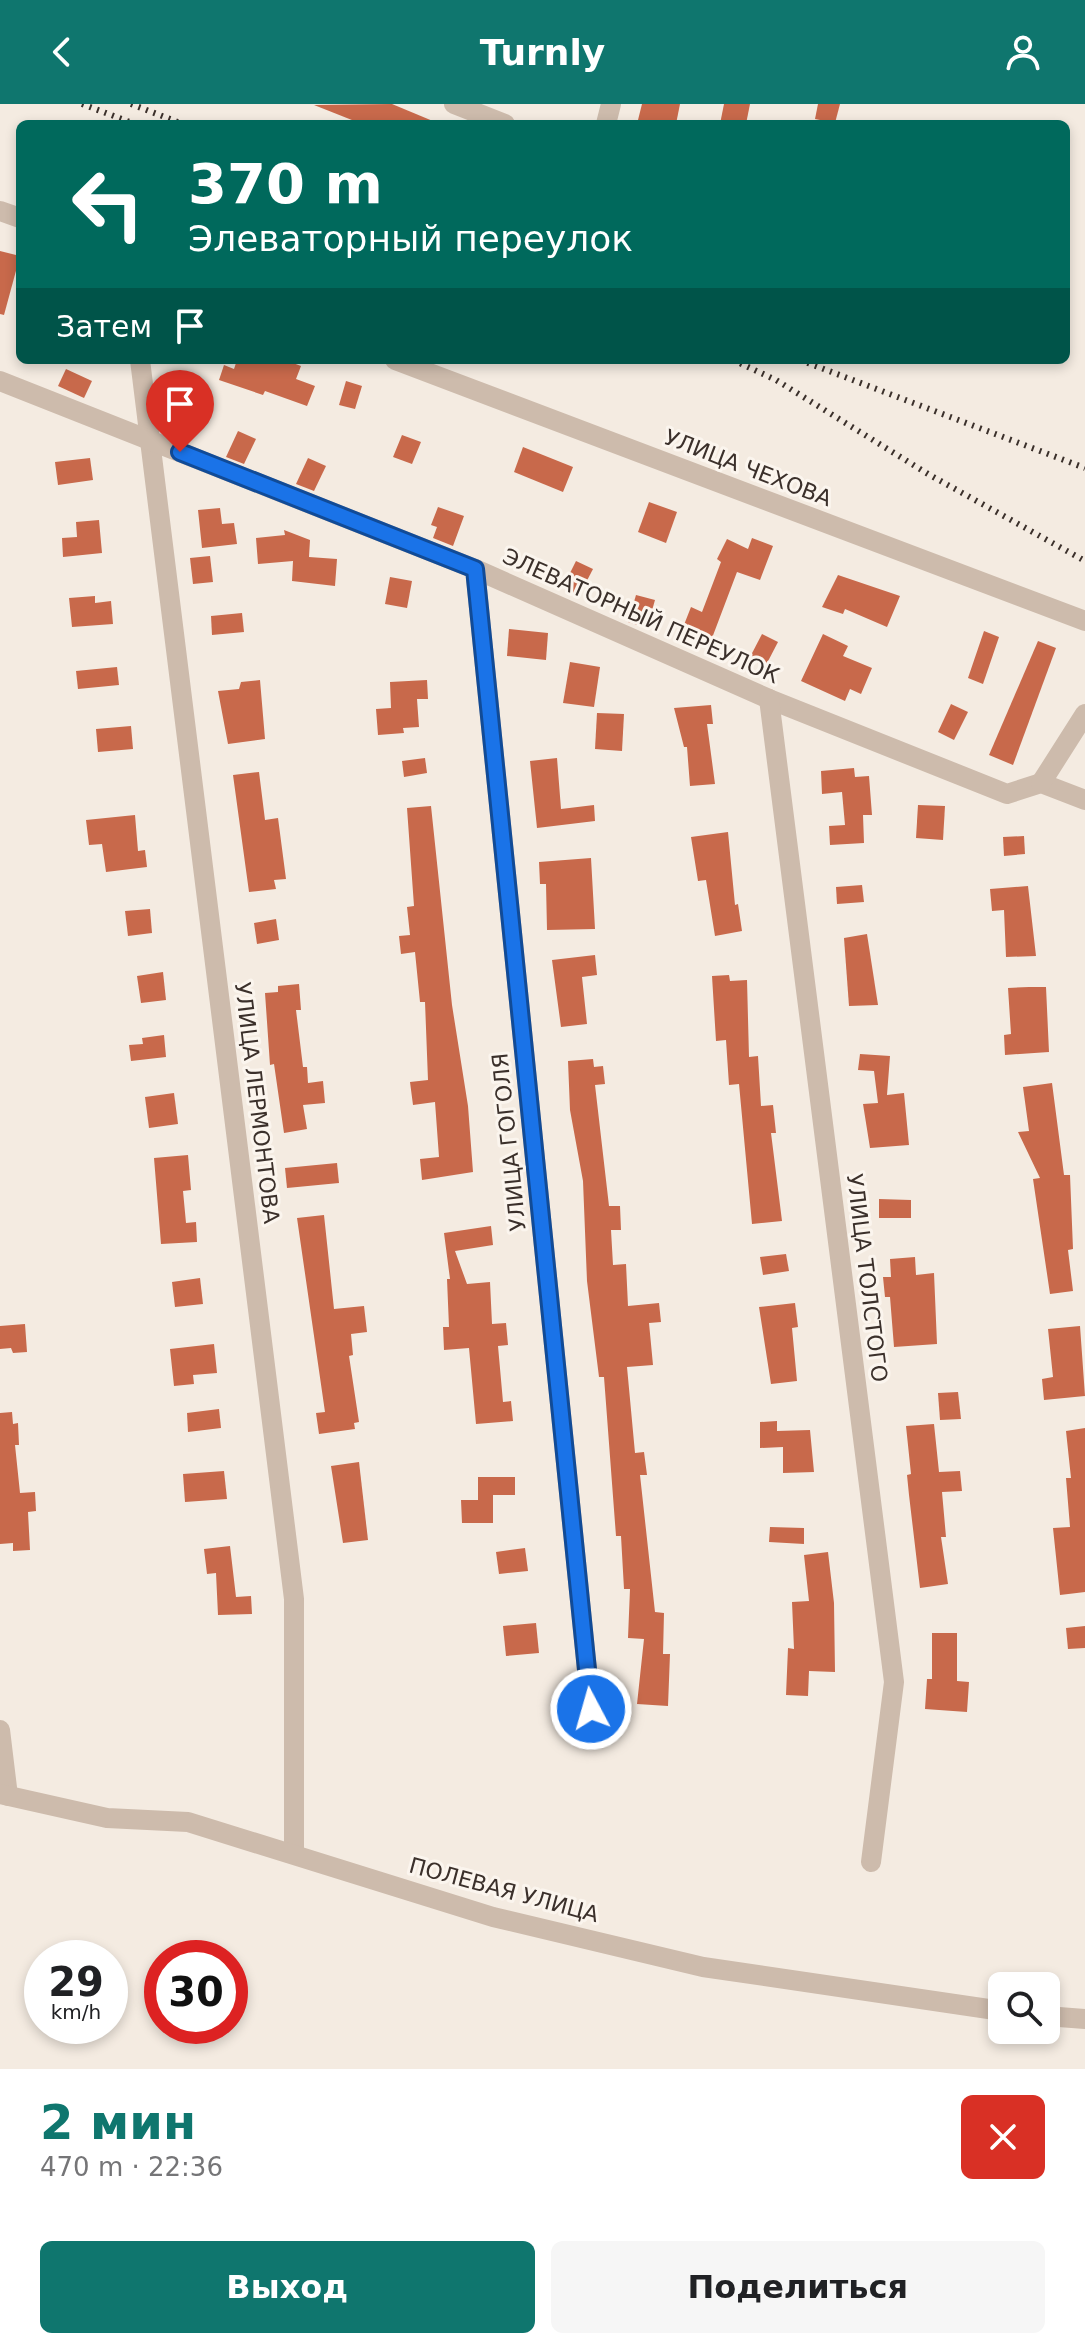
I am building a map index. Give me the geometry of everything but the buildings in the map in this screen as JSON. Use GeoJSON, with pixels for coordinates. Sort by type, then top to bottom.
{"type":"FeatureCollection","features":[{"type":"Feature","properties":{"kind":"street"},"geometry":{"type":"LineString","coordinates":[[454,104],[495,120]]}},
{"type":"Feature","properties":{"kind":"street","name":"УЛИЦА ЛЕРМОНТОВА"},"geometry":{"type":"LineString","coordinates":[[141,364],[294,1599],[294,1853]]}},
{"type":"Feature","properties":{"kind":"street","name":"УЛИЦА ЧЕХОВА"},"geometry":{"type":"LineString","coordinates":[[406,364],[1085,621]]}},
{"type":"Feature","properties":{"kind":"street","name":"ЭЛЕВАТОРНЫЙ ПЕРЕУЛОК"},"geometry":{"type":"LineString","coordinates":[[0,381],[475,569],[769,699],[1007,794],[1041,783]]}},
{"type":"Feature","properties":{"kind":"street","name":"УЛИЦА ГОГОЛЯ"},"geometry":{"type":"LineString","coordinates":[[475,569],[591,1709]]}},
{"type":"Feature","properties":{"kind":"street","name":"УЛИЦА ТОЛСТОГО"},"geometry":{"type":"LineString","coordinates":[[769,699],[894,1682],[871,1862]]}},
{"type":"Feature","properties":{"kind":"street"},"geometry":{"type":"LineString","coordinates":[[1085,714],[1041,783],[1085,800]]}},
{"type":"Feature","properties":{"kind":"street"},"geometry":{"type":"LineString","coordinates":[[0,1730],[4,1795]]}},
{"type":"Feature","properties":{"kind":"street","name":"ПОЛЕВАЯ УЛИЦА"},"geometry":{"type":"LineString","coordinates":[[4,1795],[107,1818],[188,1822],[493,1917],[703,1967],[988,2009]]}},
{"type":"Feature","properties":{"kind":"street"},"geometry":{"type":"LineString","coordinates":[[1060,2017],[1085,2019]]}},
{"type":"Feature","properties":{"kind":"railway"},"geometry":{"type":"LineString","coordinates":[[82,104],[124,120]]}},
{"type":"Feature","properties":{"kind":"railway"},"geometry":{"type":"LineString","coordinates":[[131,104],[173,120]]}},
{"type":"Feature","properties":{"kind":"railway"},"geometry":{"type":"LineString","coordinates":[[742,364],[776,380],[928,474],[1085,561]]}},
{"type":"Feature","properties":{"kind":"railway"},"geometry":{"type":"LineString","coordinates":[[811,364],[1085,468]]}},
{"type":"Feature","properties":{"kind":"route"},"geometry":{"type":"LineString","coordinates":[[180,452],[475,569],[591,1709]]}}]}
